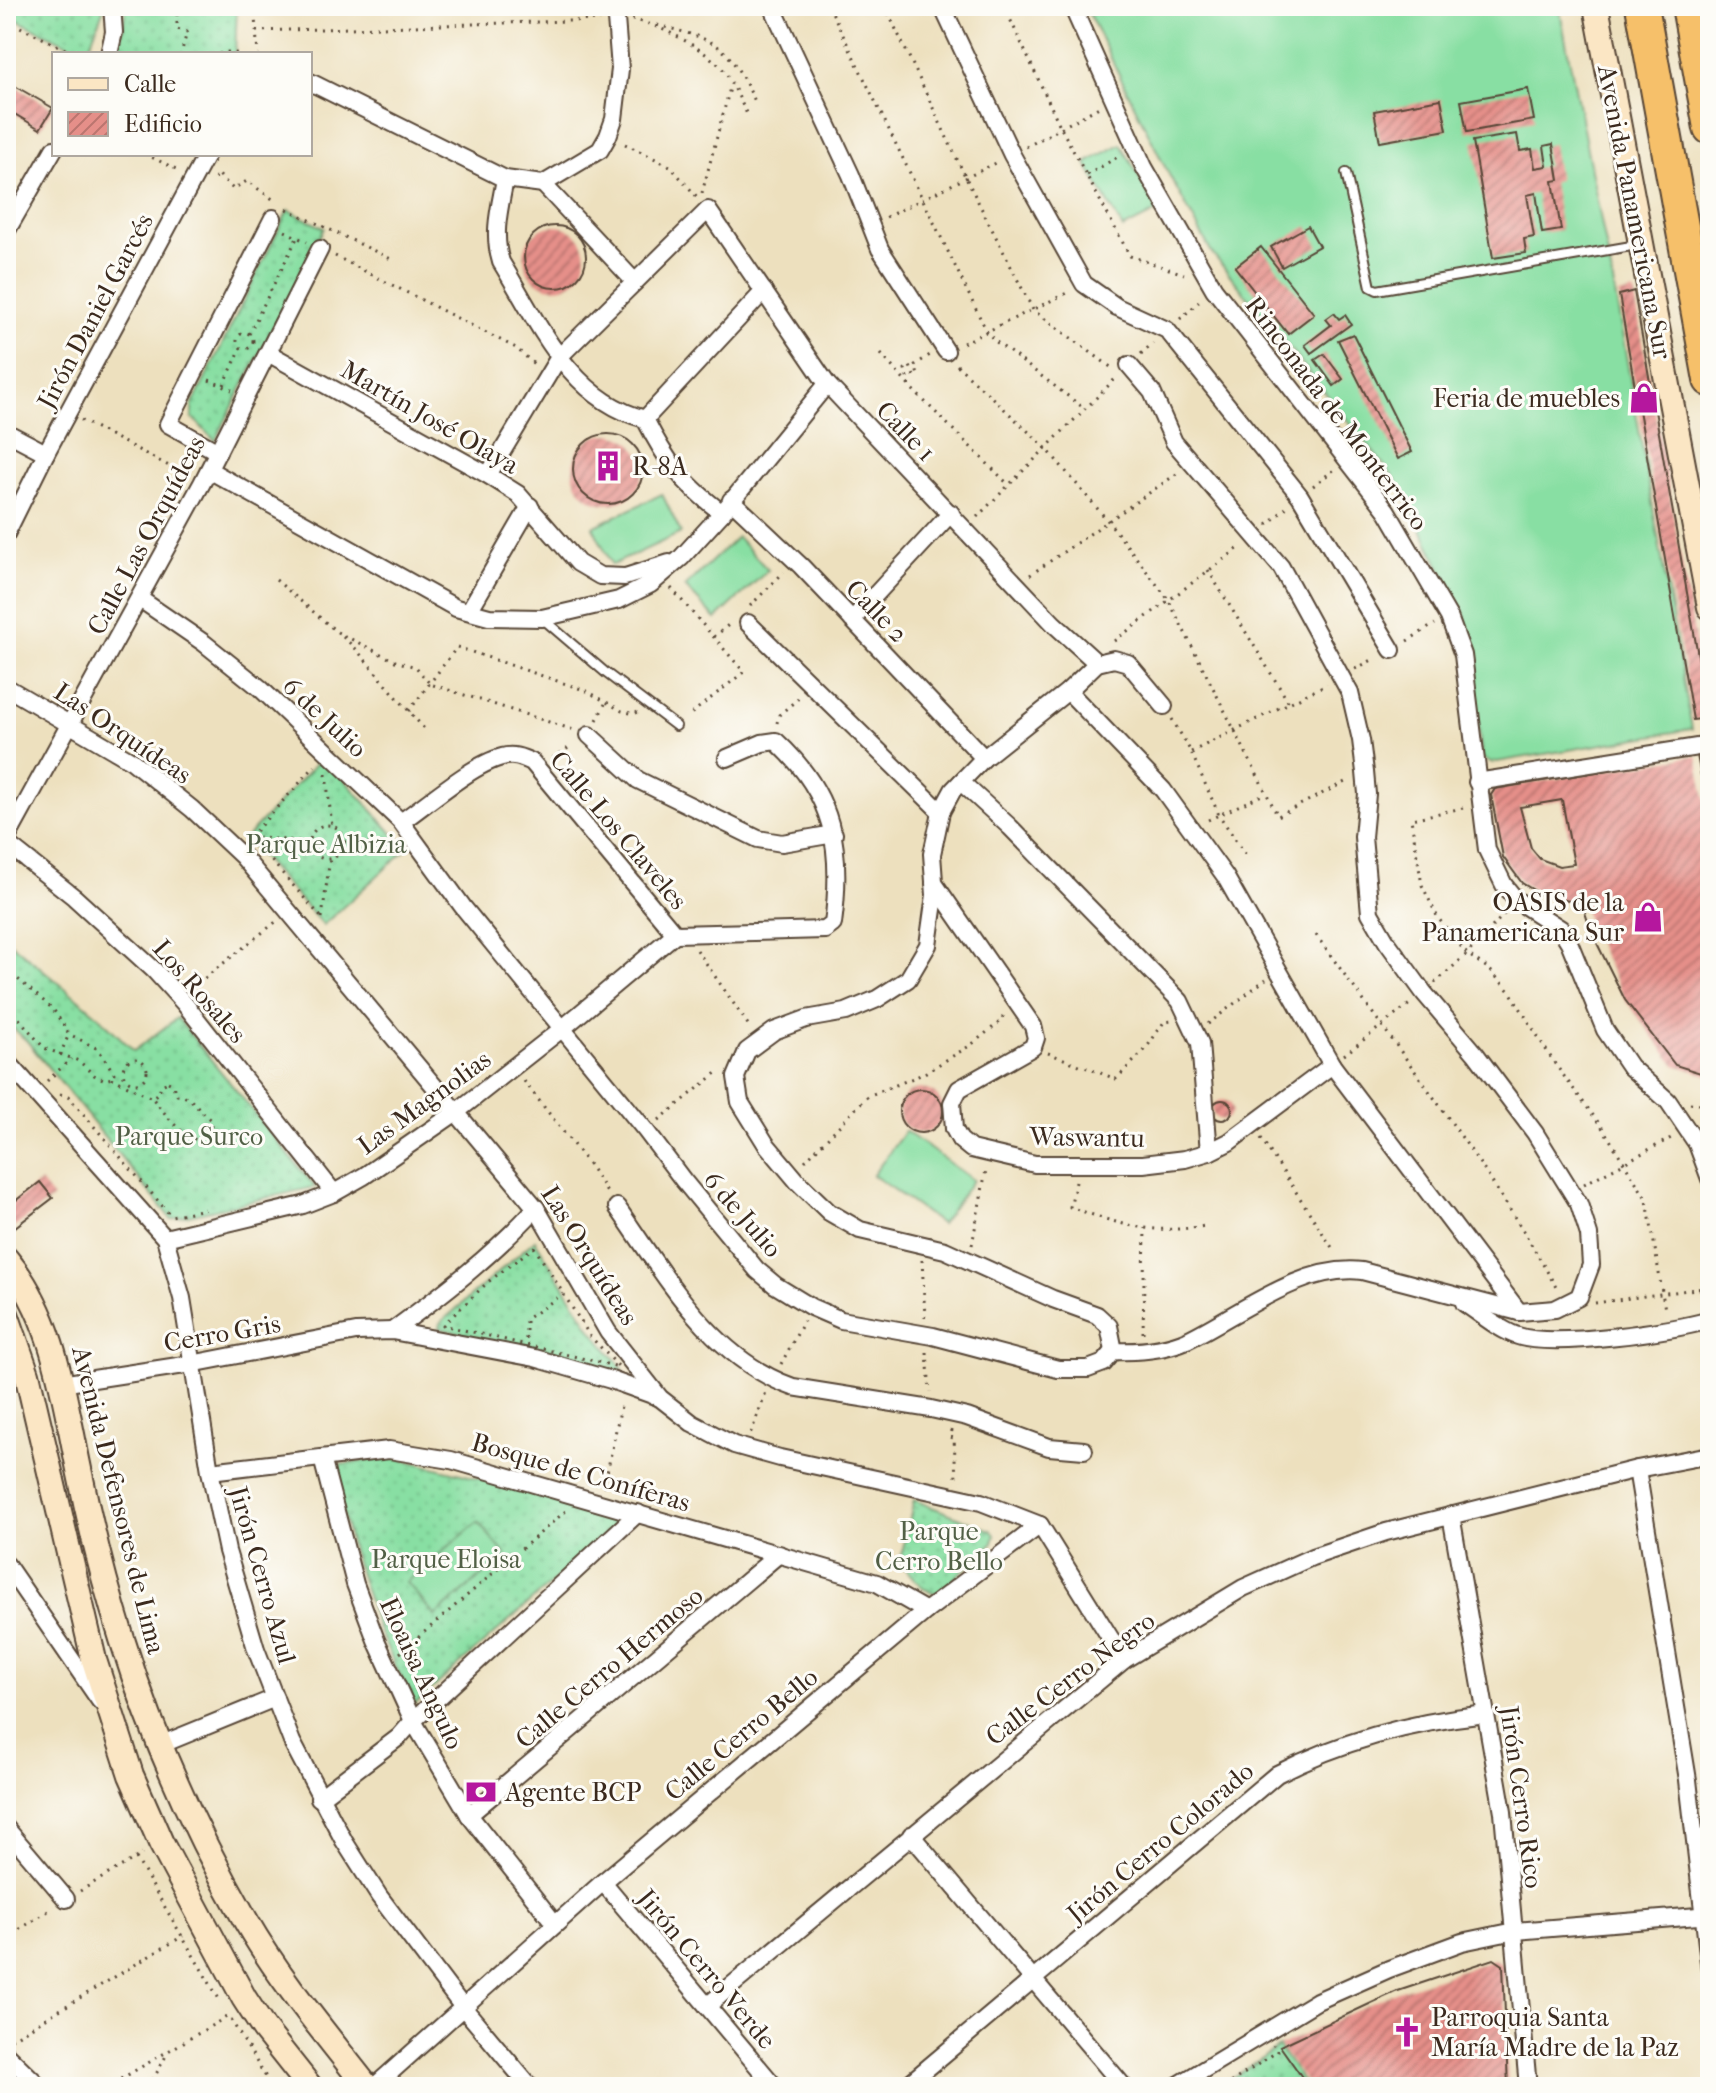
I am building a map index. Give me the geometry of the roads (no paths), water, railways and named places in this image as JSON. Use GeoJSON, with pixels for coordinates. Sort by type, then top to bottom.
{"type":"FeatureCollection","features":[{"type":"Feature","properties":{"kind":"highway","name":"Avenida Panamericana Sur"},"geometry":{"type":"LineString","coordinates":[[1642,6],[1710,380]]}},
{"type":"Feature","properties":{"kind":"highway"},"geometry":{"type":"LineString","coordinates":[[1688,6],[1710,128]]}},
{"type":"Feature","properties":{"kind":"main road","name":"Avenida Panamericana Sur"},"geometry":{"type":"LineString","coordinates":[[1596,6],[1710,607]]}},
{"type":"Feature","properties":{"kind":"main road","name":"Avenida Defensores de Lima"},"geometry":{"type":"LineString","coordinates":[[6,1259],[42,1314],[61,1384],[86,1503],[122,1639],[160,1745],[187,1808],[246,1922],[298,1999],[367,2087]]}},
{"type":"Feature","properties":{"kind":"main road"},"geometry":{"type":"LineString","coordinates":[[9,1332],[27,1374],[94,1660],[131,1775],[161,1843],[203,1924],[231,2006],[264,2029],[310,2087]]}},
{"type":"Feature","properties":{"kind":"street"},"geometry":{"type":"LineString","coordinates":[[109,52],[114,32],[112,6]]}},
{"type":"Feature","properties":{"kind":"street"},"geometry":{"type":"LineString","coordinates":[[772,6],[851,175],[880,249],[944,348]]}},
{"type":"Feature","properties":{"kind":"street"},"geometry":{"type":"LineString","coordinates":[[942,6],[1012,155],[1084,284],[1117,307],[1167,330],[1300,496],[1392,650]]}},
{"type":"Feature","properties":{"kind":"street","name":"Rinconada de Monterrico"},"geometry":{"type":"LineString","coordinates":[[1072,6],[1135,147],[1212,286],[1387,511],[1449,617],[1463,655],[1487,850],[1504,885],[1516,900],[1561,929],[1605,1030],[1630,1067],[1668,1101],[1697,1144],[1710,1179]]}},
{"type":"Feature","properties":{"kind":"street"},"geometry":{"type":"LineString","coordinates":[[312,83],[505,179],[543,184],[600,150],[608,136],[614,119],[620,69],[616,12]]}},
{"type":"Feature","properties":{"kind":"street"},"geometry":{"type":"LineString","coordinates":[[6,232],[52,152]]}},
{"type":"Feature","properties":{"kind":"street","name":"Jirón Daniel Garcés"},"geometry":{"type":"LineString","coordinates":[[6,534],[67,413],[206,156]]}},
{"type":"Feature","properties":{"kind":"street"},"geometry":{"type":"LineString","coordinates":[[505,179],[496,231],[498,254],[559,357],[592,394],[609,405],[645,419],[764,291]]}},
{"type":"Feature","properties":{"kind":"street"},"geometry":{"type":"LineString","coordinates":[[488,475],[559,357],[635,282],[543,184]]}},
{"type":"Feature","properties":{"kind":"street","name":"Calle 1"},"geometry":{"type":"LineString","coordinates":[[635,282],[708,210],[827,384],[1054,624],[1097,663]]}},
{"type":"Feature","properties":{"kind":"street"},"geometry":{"type":"LineString","coordinates":[[218,452],[168,424],[273,218]]}},
{"type":"Feature","properties":{"kind":"street","name":"Calle Las Orquídeas"},"geometry":{"type":"LineString","coordinates":[[6,842],[206,477],[320,249]]}},
{"type":"Feature","properties":{"kind":"street","name":"Martín José Olaya"},"geometry":{"type":"LineString","coordinates":[[268,353],[488,475],[530,506],[578,563],[600,576],[625,577],[681,558]]}},
{"type":"Feature","properties":{"kind":"street"},"geometry":{"type":"LineString","coordinates":[[1129,365],[1152,392],[1174,442],[1281,567],[1350,693],[1365,772],[1367,794],[1363,837],[1370,913],[1424,993],[1475,1053],[1535,1133],[1579,1204],[1589,1235],[1591,1265],[1579,1297],[1555,1309],[1519,1312],[1346,1269],[1283,1287],[1184,1341],[1143,1352],[1114,1351],[1109,1326],[1097,1315],[1053,1299],[945,1250],[860,1230],[829,1212],[766,1144],[740,1102],[736,1077],[753,1046],[774,1031],[806,1019],[846,1012],[877,999],[908,979],[928,945],[934,883],[932,854],[941,812],[953,790],[984,758],[1068,691],[1097,663],[1114,659],[1128,663],[1164,706]]}},
{"type":"Feature","properties":{"kind":"street"},"geometry":{"type":"LineString","coordinates":[[206,477],[456,608],[489,617],[542,618],[619,600],[651,584],[681,558],[827,384]]}},
{"type":"Feature","properties":{"kind":"street","name":"Calle 2"},"geometry":{"type":"LineString","coordinates":[[645,419],[666,460],[681,479],[726,506],[796,561],[984,758]]}},
{"type":"Feature","properties":{"kind":"street"},"geometry":{"type":"LineString","coordinates":[[6,432],[46,453]]}},
{"type":"Feature","properties":{"kind":"street"},"geometry":{"type":"LineString","coordinates":[[469,611],[530,506]]}},
{"type":"Feature","properties":{"kind":"street"},"geometry":{"type":"LineString","coordinates":[[852,620],[951,513]]}},
{"type":"Feature","properties":{"kind":"street","name":"6 de Julio"},"geometry":{"type":"LineString","coordinates":[[140,599],[204,643],[260,688],[401,822],[463,907],[646,1131],[691,1191],[757,1270],[775,1285],[811,1307],[841,1320],[933,1336],[1058,1369],[1088,1369],[1104,1363],[1114,1351]]}},
{"type":"Feature","properties":{"kind":"street"},"geometry":{"type":"LineString","coordinates":[[744,616],[941,812]]}},
{"type":"Feature","properties":{"kind":"street","name":"Las Orquídeas"},"geometry":{"type":"LineString","coordinates":[[6,687],[132,761],[169,789],[237,852],[536,1208],[608,1332],[660,1398],[692,1423],[734,1445],[957,1497],[1014,1513],[1040,1525]]}},
{"type":"Feature","properties":{"kind":"street"},"geometry":{"type":"LineString","coordinates":[[1068,691],[1163,790],[1225,876],[1332,1065],[1519,1312]]}},
{"type":"Feature","properties":{"kind":"street"},"geometry":{"type":"LineString","coordinates":[[589,735],[638,780],[758,839],[782,843],[834,834]]}},
{"type":"Feature","properties":{"kind":"street"},"geometry":{"type":"LineString","coordinates":[[680,934],[830,928],[833,924],[837,899],[834,834],[823,802],[800,763],[776,741],[762,743],[727,758]]}},
{"type":"Feature","properties":{"kind":"street"},"geometry":{"type":"LineString","coordinates":[[1477,782],[1710,745]]}},
{"type":"Feature","properties":{"kind":"street","name":"Calle Los Claveles"},"geometry":{"type":"LineString","coordinates":[[401,822],[486,763],[503,757],[520,756],[532,762],[680,934]]}},
{"type":"Feature","properties":{"kind":"street"},"geometry":{"type":"LineString","coordinates":[[961,782],[1010,827],[1180,1001],[1200,1043],[1209,1152]]}},
{"type":"Feature","properties":{"kind":"street","name":"Los Rosales"},"geometry":{"type":"LineString","coordinates":[[6,842],[118,937],[179,998],[334,1193]]}},
{"type":"Feature","properties":{"kind":"street","name":"Waswantu"},"geometry":{"type":"LineString","coordinates":[[934,883],[1033,1026],[1036,1038],[1033,1047],[959,1089],[952,1103],[954,1129],[960,1140],[971,1149],[1035,1164],[1143,1164],[1209,1152],[1229,1142],[1332,1065]]}},
{"type":"Feature","properties":{"kind":"street","name":"Las Magnolias"},"geometry":{"type":"LineString","coordinates":[[165,1238],[303,1205],[334,1193],[364,1176],[455,1113],[680,934]]}},
{"type":"Feature","properties":{"kind":"street","name":"Jirón Cerro Azul"},"geometry":{"type":"LineString","coordinates":[[11,1053],[165,1238],[182,1298],[210,1471],[240,1598],[292,1742],[319,1798],[379,1896],[462,2006],[530,2087]]}},
{"type":"Feature","properties":{"kind":"street"},"geometry":{"type":"LineString","coordinates":[[617,1207],[674,1288],[718,1342],[749,1367],[773,1380],[793,1387],[952,1414],[1049,1447],[1084,1450]]}},
{"type":"Feature","properties":{"kind":"street"},"geometry":{"type":"LineString","coordinates":[[392,1331],[434,1301],[509,1237],[536,1208]]}},
{"type":"Feature","properties":{"kind":"street"},"geometry":{"type":"LineString","coordinates":[[1453,1296],[1514,1335],[1539,1342],[1668,1330],[1710,1320]]}},
{"type":"Feature","properties":{"kind":"street","name":"Cerro Gris"},"geometry":{"type":"LineString","coordinates":[[61,1384],[191,1364],[356,1332],[392,1331],[535,1358],[660,1398]]}},
{"type":"Feature","properties":{"kind":"street","name":"Bosque de Coníferas"},"geometry":{"type":"LineString","coordinates":[[210,1471],[389,1450],[451,1460],[877,1583],[926,1611]]}},
{"type":"Feature","properties":{"kind":"street","name":"Calle Cerro Negro"},"geometry":{"type":"LineString","coordinates":[[707,2006],[1124,1660],[1243,1588],[1312,1557],[1386,1532],[1637,1469],[1710,1455]]}},
{"type":"Feature","properties":{"kind":"street","name":"Eloaisa Angulo"},"geometry":{"type":"LineString","coordinates":[[322,1458],[355,1584],[413,1721],[469,1815],[555,1924]]}},
{"type":"Feature","properties":{"kind":"street"},"geometry":{"type":"LineString","coordinates":[[1637,1469],[1688,1780],[1707,1916],[1710,1971]]}},
{"type":"Feature","properties":{"kind":"street"},"geometry":{"type":"LineString","coordinates":[[319,1798],[399,1737],[638,1513]]}},
{"type":"Feature","properties":{"kind":"street","name":"Jirón Cerro Rico"},"geometry":{"type":"LineString","coordinates":[[1451,1515],[1503,1812],[1528,2087]]}},
{"type":"Feature","properties":{"kind":"street"},"geometry":{"type":"LineString","coordinates":[[1040,1525],[1124,1660]]}},
{"type":"Feature","properties":{"kind":"street","name":"Calle Cerro Bello"},"geometry":{"type":"LineString","coordinates":[[374,2087],[603,1882],[926,1611],[1040,1525]]}},
{"type":"Feature","properties":{"kind":"street","name":"Calle Cerro Hermoso"},"geometry":{"type":"LineString","coordinates":[[469,1815],[779,1554]]}},
{"type":"Feature","properties":{"kind":"street"},"geometry":{"type":"LineString","coordinates":[[6,1564],[109,1713]]}},
{"type":"Feature","properties":{"kind":"street"},"geometry":{"type":"LineString","coordinates":[[160,1745],[275,1698]]}},
{"type":"Feature","properties":{"kind":"street","name":"Jirón Cerro Colorado"},"geometry":{"type":"LineString","coordinates":[[905,2087],[1277,1774],[1312,1756],[1354,1741],[1411,1725],[1486,1714]]}},
{"type":"Feature","properties":{"kind":"street"},"geometry":{"type":"LineString","coordinates":[[6,1828],[66,1899]]}},
{"type":"Feature","properties":{"kind":"street"},"geometry":{"type":"LineString","coordinates":[[911,1835],[1124,2087]]}},
{"type":"Feature","properties":{"kind":"street","name":"Jirón Cerro Verde"},"geometry":{"type":"LineString","coordinates":[[603,1882],[775,2087]]}},
{"type":"Feature","properties":{"kind":"street"},"geometry":{"type":"LineString","coordinates":[[1175,2087],[1317,2001],[1389,1969],[1462,1942],[1515,1931],[1707,1916]]}},
{"type":"Feature","properties":{"kind":"street"},"geometry":{"type":"LineString","coordinates":[[6,2054],[40,2087]]}},
{"type":"Feature","properties":{"kind":"lane"},"geometry":{"type":"LineString","coordinates":[[1346,173],[1371,287],[1377,290],[1641,244]]}},
{"type":"Feature","properties":{"kind":"lane"},"geometry":{"type":"LineString","coordinates":[[542,618],[676,726]]}},
{"type":"Feature","properties":{"kind":"place","name":"Feria de muebles"},"geometry":{"type":"Point","coordinates":[1644,398]}},
{"type":"Feature","properties":{"kind":"place","name":"R-8A"},"geometry":{"type":"Point","coordinates":[608,466]}},
{"type":"Feature","properties":{"kind":"place","name":"OASIS de la Panamericana Sur"},"geometry":{"type":"Point","coordinates":[1648,917]}},
{"type":"Feature","properties":{"kind":"place","name":"Agente BCP"},"geometry":{"type":"Point","coordinates":[481,1792]}},
{"type":"Feature","properties":{"kind":"place","name":"Parroquia Santa María Madre de la Paz"},"geometry":{"type":"Point","coordinates":[1407,2032]}},
{"type":"Feature","properties":{"kind":"park label","name":"Parque Albizia"},"geometry":{"type":"Point","coordinates":[326,844]}},
{"type":"Feature","properties":{"kind":"park label","name":"Parque Surco"},"geometry":{"type":"Point","coordinates":[189,1136]}},
{"type":"Feature","properties":{"kind":"park label","name":"Parque Cerro Bello"},"geometry":{"type":"Point","coordinates":[939,1546]}},
{"type":"Feature","properties":{"kind":"park label","name":"Parque Eloisa"},"geometry":{"type":"Point","coordinates":[446,1559]}}]}
